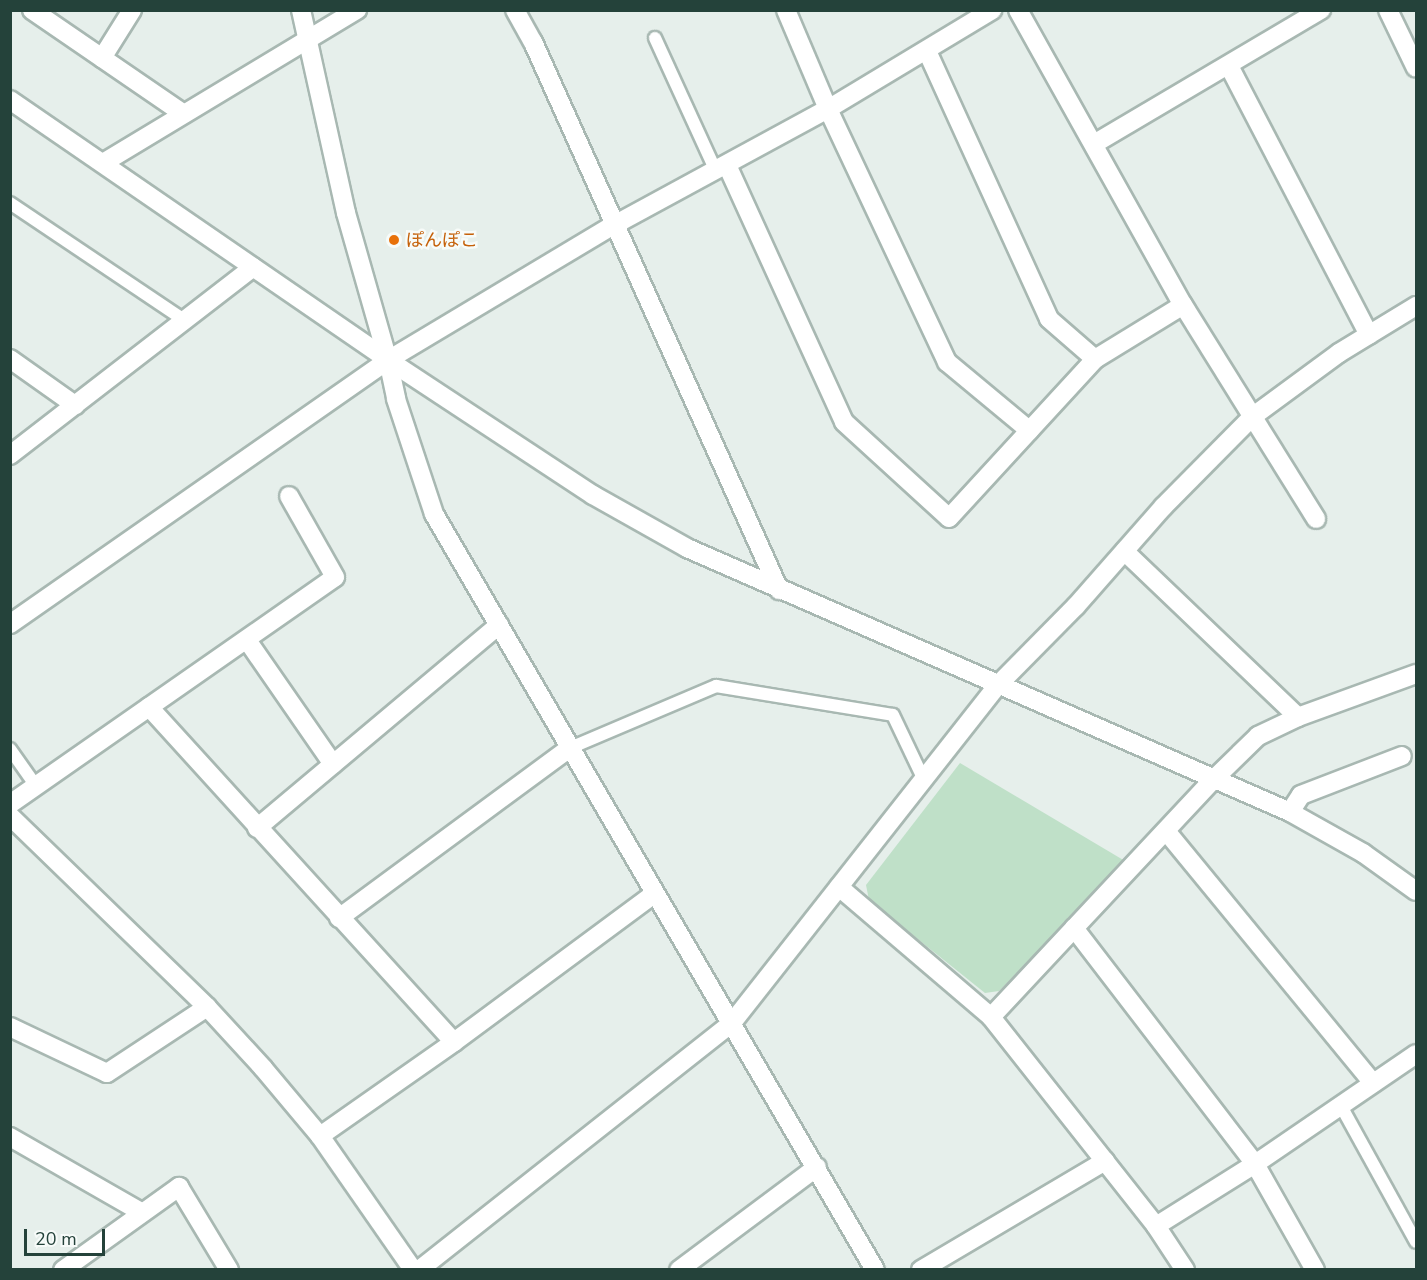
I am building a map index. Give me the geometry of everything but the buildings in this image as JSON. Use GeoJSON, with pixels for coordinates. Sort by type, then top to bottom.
{"type":"FeatureCollection","features":[{"type":"Feature","properties":{"kind":"street"},"geometry":{"type":"LineString","coordinates":[[32,10],[184,114]]}},
{"type":"Feature","properties":{"kind":"street"},"geometry":{"type":"LineString","coordinates":[[102,58],[132,10]]}},
{"type":"Feature","properties":{"kind":"street"},"geometry":{"type":"LineString","coordinates":[[301,10],[346,213],[388,360],[396,399],[434,514],[875,1269]]}},
{"type":"Feature","properties":{"kind":"street"},"geometry":{"type":"LineString","coordinates":[[103,163],[357,10]]}},
{"type":"Feature","properties":{"kind":"street"},"geometry":{"type":"LineString","coordinates":[[515,10],[533,42],[779,590]]}},
{"type":"Feature","properties":{"kind":"street"},"geometry":{"type":"LineString","coordinates":[[786,10],[828,109],[947,362],[1029,430]]}},
{"type":"Feature","properties":{"kind":"street"},"geometry":{"type":"LineString","coordinates":[[10,624],[388,360],[614,225],[828,109],[927,51],[967,17],[992,10]]}},
{"type":"Feature","properties":{"kind":"street"},"geometry":{"type":"LineString","coordinates":[[1018,10],[1182,305],[1316,519]]}},
{"type":"Feature","properties":{"kind":"street"},"geometry":{"type":"LineString","coordinates":[[1094,144],[1230,66],[1321,10]]}},
{"type":"Feature","properties":{"kind":"street"},"geometry":{"type":"LineString","coordinates":[[1388,10],[1416,68]]}},
{"type":"Feature","properties":{"kind":"street"},"geometry":{"type":"LineString","coordinates":[[927,51],[1049,319],[1095,359]]}},
{"type":"Feature","properties":{"kind":"street"},"geometry":{"type":"LineString","coordinates":[[1230,66],[1369,335]]}},
{"type":"Feature","properties":{"kind":"street"},"geometry":{"type":"LineString","coordinates":[[10,100],[388,360],[593,495],[687,548],[997,686],[1290,812],[1363,853],[1416,891]]}},
{"type":"Feature","properties":{"kind":"street"},"geometry":{"type":"LineString","coordinates":[[721,168],[844,422],[949,518],[1095,359],[1182,305]]}},
{"type":"Feature","properties":{"kind":"street"},"geometry":{"type":"LineString","coordinates":[[10,455],[253,267]]}},
{"type":"Feature","properties":{"kind":"street"},"geometry":{"type":"LineString","coordinates":[[419,1269],[731,1024],[997,686],[1076,606],[1162,507],[1252,417],[1339,353],[1416,306]]}},
{"type":"Feature","properties":{"kind":"street"},"geometry":{"type":"LineString","coordinates":[[10,359],[75,405]]}},
{"type":"Feature","properties":{"kind":"street"},"geometry":{"type":"LineString","coordinates":[[10,804],[335,577],[288,496]]}},
{"type":"Feature","properties":{"kind":"street"},"geometry":{"type":"LineString","coordinates":[[1124,550],[1298,717]]}},
{"type":"Feature","properties":{"kind":"street"},"geometry":{"type":"LineString","coordinates":[[257,828],[498,625]]}},
{"type":"Feature","properties":{"kind":"street"},"geometry":{"type":"LineString","coordinates":[[247,640],[333,764]]}},
{"type":"Feature","properties":{"kind":"street"},"geometry":{"type":"LineString","coordinates":[[991,1017],[1215,778],[1258,736],[1298,717],[1416,674]]}},
{"type":"Feature","properties":{"kind":"street"},"geometry":{"type":"LineString","coordinates":[[149,708],[454,1042]]}},
{"type":"Feature","properties":{"kind":"street"},"geometry":{"type":"LineString","coordinates":[[339,918],[570,748]]}},
{"type":"Feature","properties":{"kind":"street"},"geometry":{"type":"LineString","coordinates":[[1290,812],[1301,795],[1402,756]]}},
{"type":"Feature","properties":{"kind":"street"},"geometry":{"type":"LineString","coordinates":[[10,816],[207,1007],[320,1136],[413,1269]]}},
{"type":"Feature","properties":{"kind":"street"},"geometry":{"type":"LineString","coordinates":[[1166,831],[1373,1083]]}},
{"type":"Feature","properties":{"kind":"street"},"geometry":{"type":"LineString","coordinates":[[839,887],[991,1017],[1156,1226],[1178,1267]]}},
{"type":"Feature","properties":{"kind":"street"},"geometry":{"type":"LineString","coordinates":[[320,1136],[454,1042],[655,893]]}},
{"type":"Feature","properties":{"kind":"street"},"geometry":{"type":"LineString","coordinates":[[1074,928],[1255,1164],[1315,1269]]}},
{"type":"Feature","properties":{"kind":"street"},"geometry":{"type":"LineString","coordinates":[[10,1027],[107,1073],[207,1007]]}},
{"type":"Feature","properties":{"kind":"street"},"geometry":{"type":"LineString","coordinates":[[1156,1226],[1255,1164],[1416,1054]]}},
{"type":"Feature","properties":{"kind":"street"},"geometry":{"type":"LineString","coordinates":[[10,1137],[141,1212]]}},
{"type":"Feature","properties":{"kind":"street"},"geometry":{"type":"LineString","coordinates":[[921,1269],[1105,1161]]}},
{"type":"Feature","properties":{"kind":"street"},"geometry":{"type":"LineString","coordinates":[[679,1269],[817,1167]]}},
{"type":"Feature","properties":{"kind":"street"},"geometry":{"type":"LineString","coordinates":[[63,1269],[179,1187],[229,1269]]}},
{"type":"Feature","properties":{"kind":"lane"},"geometry":{"type":"LineString","coordinates":[[655,38],[721,168]]}},
{"type":"Feature","properties":{"kind":"lane"},"geometry":{"type":"LineString","coordinates":[[10,203],[184,320]]}},
{"type":"Feature","properties":{"kind":"lane"},"geometry":{"type":"LineString","coordinates":[[570,748],[716,686],[893,715],[924,780]]}},
{"type":"Feature","properties":{"kind":"lane"},"geometry":{"type":"LineString","coordinates":[[10,749],[36,786]]}},
{"type":"Feature","properties":{"kind":"lane"},"geometry":{"type":"LineString","coordinates":[[1341,1106],[1416,1242]]}},
{"type":"Feature","properties":{"kind":"green space"},"geometry":{"type":"Polygon","coordinates":[[[960,763],[1125,861],[999,991],[985,993],[869,900],[866,885],[960,763]]]}},
{"type":"Feature","properties":{"kind":"place","name":"ぽんぽこ"},"geometry":{"type":"Point","coordinates":[394,240]}}]}
